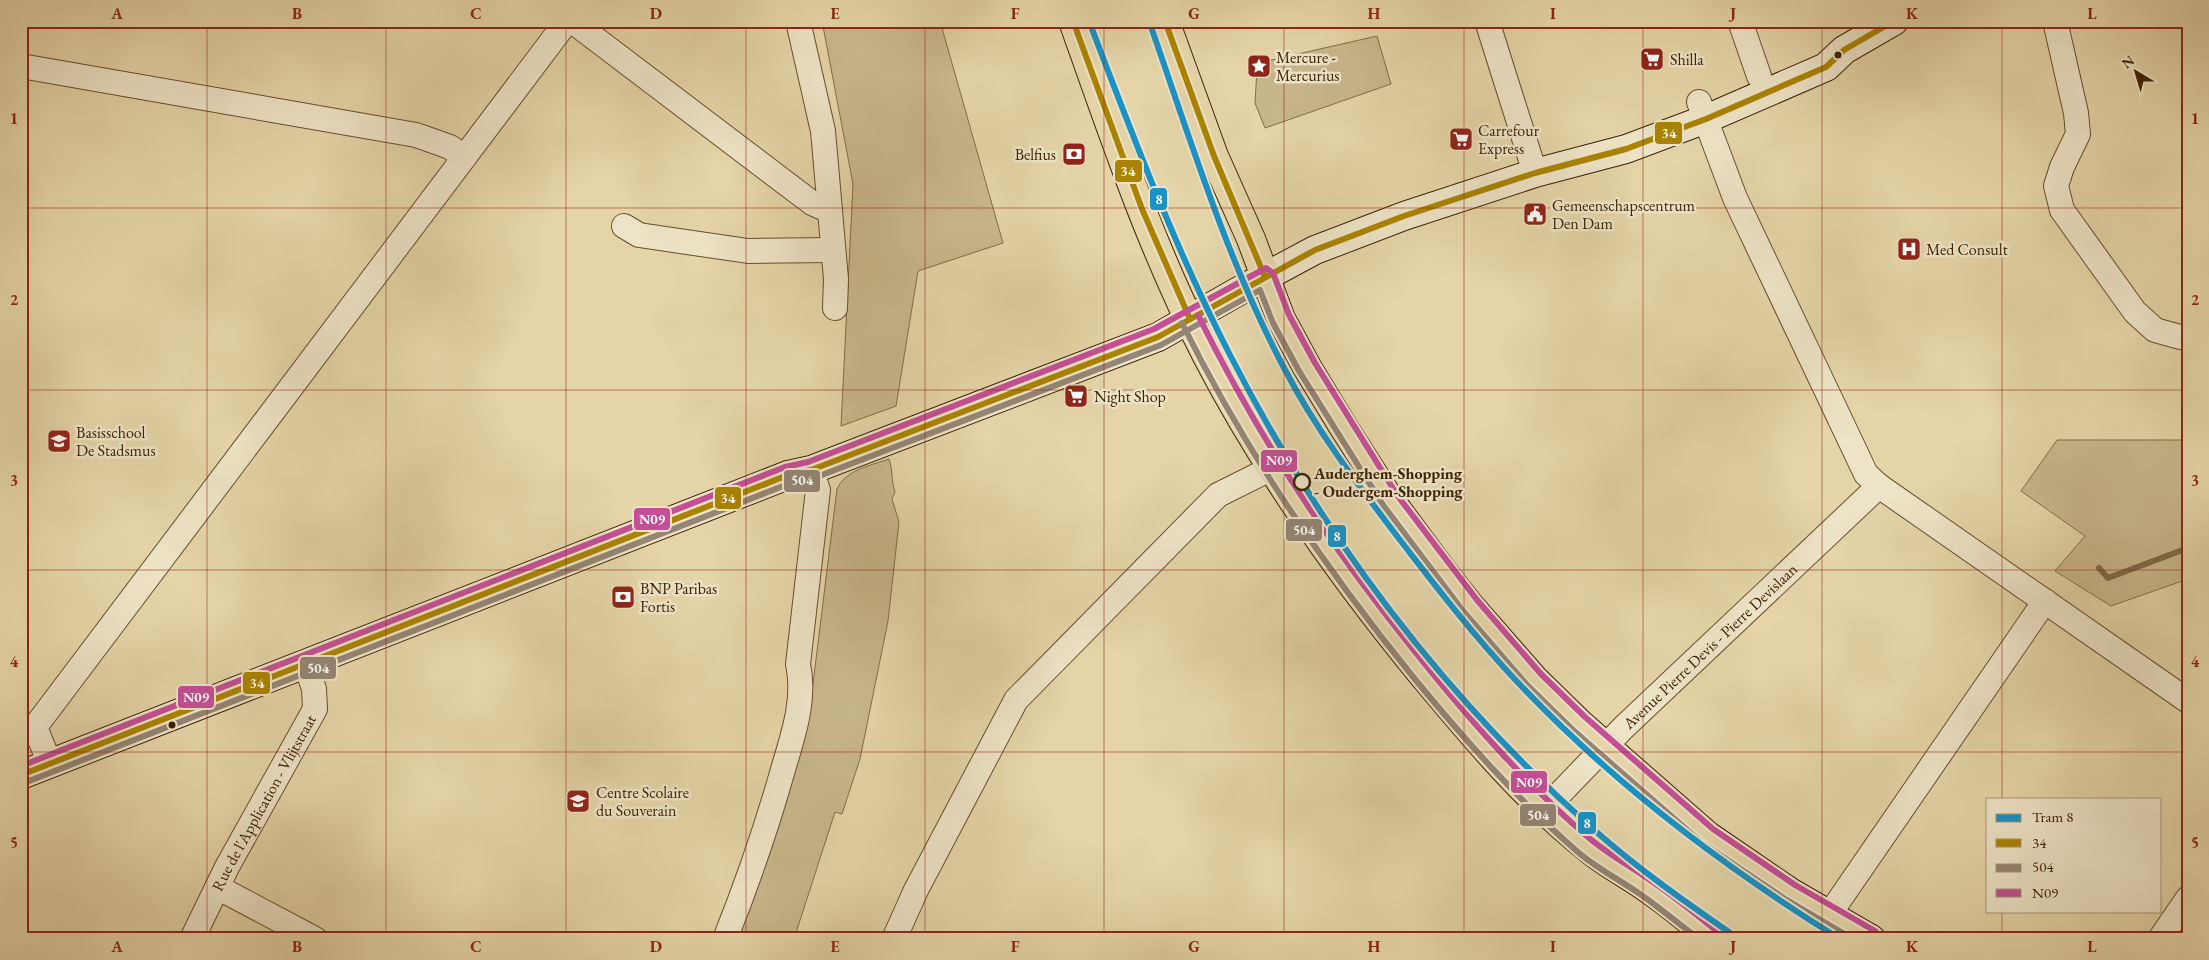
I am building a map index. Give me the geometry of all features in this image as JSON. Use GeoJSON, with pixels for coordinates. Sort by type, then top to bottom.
{"type":"FeatureCollection","features":[{"type":"Feature","properties":{"kind":"main road"},"geometry":{"type":"LineString","coordinates":[[1074,21],[1128,175],[1170,278],[1206,355],[1272,468],[1323,547],[1377,619],[1482,745],[1589,849],[1655,893],[1713,939]]}},
{"type":"Feature","properties":{"kind":"main road"},"geometry":{"type":"LineString","coordinates":[[1165,21],[1214,156],[1281,319],[1307,367],[1390,500],[1470,606],[1534,679],[1579,723],[1708,836],[1828,915],[1871,939]]}},
{"type":"Feature","properties":{"kind":"main road"},"geometry":{"type":"LineString","coordinates":[[1702,111],[1826,67],[1844,50],[1894,21]]}},
{"type":"Feature","properties":{"kind":"main road"},"geometry":{"type":"LineString","coordinates":[[21,775],[788,475],[811,470],[1158,338],[1315,250],[1404,216],[1535,173],[1626,149],[1702,111],[1759,76],[1821,54],[1844,50]]}},
{"type":"Feature","properties":{"kind":"street"},"geometry":{"type":"LineString","coordinates":[[50,764],[28,722],[464,157],[566,21]]}},
{"type":"Feature","properties":{"kind":"street"},"geometry":{"type":"LineString","coordinates":[[572,21],[812,203],[830,211]]}},
{"type":"Feature","properties":{"kind":"street"},"geometry":{"type":"LineString","coordinates":[[798,21],[823,131],[836,279],[835,308]]}},
{"type":"Feature","properties":{"kind":"street"},"geometry":{"type":"LineString","coordinates":[[1487,21],[1535,173]]}},
{"type":"Feature","properties":{"kind":"street"},"geometry":{"type":"LineString","coordinates":[[1740,21],[1759,76]]}},
{"type":"Feature","properties":{"kind":"street"},"geometry":{"type":"LineString","coordinates":[[2054,21],[2076,113],[2078,134],[2062,167],[2056,186],[2062,210],[2136,312],[2155,330],[2180,337],[2188,336]]}},
{"type":"Feature","properties":{"kind":"street"},"geometry":{"type":"LineString","coordinates":[[21,66],[416,136],[450,147],[464,157]]}},
{"type":"Feature","properties":{"kind":"street"},"geometry":{"type":"LineString","coordinates":[[1702,111],[1735,198],[1866,474],[1879,486],[2188,701]]}},
{"type":"Feature","properties":{"kind":"street"},"geometry":{"type":"LineString","coordinates":[[624,226],[639,235],[748,251],[834,250]]}},
{"type":"Feature","properties":{"kind":"street"},"geometry":{"type":"LineString","coordinates":[[894,939],[916,890],[1016,700],[1218,495],[1272,468]]}},
{"type":"Feature","properties":{"kind":"street"},"geometry":{"type":"LineString","coordinates":[[725,939],[764,837],[797,718],[802,681],[798,664],[818,490],[811,470]]}},
{"type":"Feature","properties":{"kind":"street","name":"Avenue Pierre Devis - Pierre Devislaan"},"geometry":{"type":"LineString","coordinates":[[1545,808],[1605,746],[1879,486]]}},
{"type":"Feature","properties":{"kind":"street"},"geometry":{"type":"LineString","coordinates":[[1828,915],[2044,601]]}},
{"type":"Feature","properties":{"kind":"street","name":"Rue de l'Application - Vlijtstraat"},"geometry":{"type":"LineString","coordinates":[[192,939],[217,887],[315,709],[314,689],[306,665]]}},
{"type":"Feature","properties":{"kind":"street"},"geometry":{"type":"LineString","coordinates":[[217,887],[315,939]]}},
{"type":"Feature","properties":{"kind":"street"},"geometry":{"type":"LineString","coordinates":[[2160,939],[2188,898]]}},
{"type":"Feature","properties":{"kind":"shaded area"},"geometry":{"type":"Polygon","coordinates":[[[822,21],[940,21],[1003,243],[918,271],[896,406],[841,426],[853,184],[822,21]]]}},
{"type":"Feature","properties":{"kind":"shaded area"},"geometry":{"type":"Polygon","coordinates":[[[1377,36],[1391,84],[1265,128],[1255,103],[1257,70],[1262,68],[1263,62],[1377,36]]]}},
{"type":"Feature","properties":{"kind":"shaded area"},"geometry":{"type":"Polygon","coordinates":[[[2057,440],[2188,440],[2188,579],[2111,606],[2055,571],[2085,536],[2021,491],[2057,440]]]}},
{"type":"Feature","properties":{"kind":"shaded area"},"geometry":{"type":"Polygon","coordinates":[[[889,459],[895,492],[892,499],[899,522],[888,621],[860,759],[842,814],[835,812],[794,939],[736,939],[811,700],[837,489],[846,477],[852,473],[889,459]]]}},
{"type":"Feature","properties":{"kind":"waterway"},"geometry":{"type":"LineString","coordinates":[[2099,568],[2108,578],[2188,548]]}},
{"type":"Feature","properties":{"kind":"tram line","name":"8"},"geometry":{"type":"LineString","coordinates":[[1089,21],[1155,190],[1210,315],[1266,421],[1304,485],[1345,548],[1436,667],[1485,723],[1537,777],[1627,858],[1739,939]]}},
{"type":"Feature","properties":{"kind":"tram line","name":"8"},"geometry":{"type":"LineString","coordinates":[[1149,21],[1210,197],[1244,284],[1263,326],[1296,391],[1338,457],[1369,499],[1480,641],[1509,673],[1584,748],[1665,817],[1707,849],[1840,939]]}},
{"type":"Feature","properties":{"kind":"transit line","name":"34"},"geometry":{"type":"LineString","coordinates":[[1073,21],[1142,209],[1190,319]]}},
{"type":"Feature","properties":{"kind":"transit line","name":"34"},"geometry":{"type":"LineString","coordinates":[[1165,21],[1214,156],[1265,277]]}},
{"type":"Feature","properties":{"kind":"transit line","name":"34"},"geometry":{"type":"LineString","coordinates":[[21,775],[788,475],[811,470],[1158,337],[1315,250],[1404,216],[1535,173],[1626,149],[1706,119],[1826,67],[1844,50],[1894,21]]}},
{"type":"Feature","properties":{"kind":"transit line","name":"N09"},"geometry":{"type":"LineString","coordinates":[[21,766],[785,467],[808,462],[1154,329],[1266,268],[1273,273],[1289,315],[1315,363],[1397,495],[1477,600],[1540,673],[1585,717],[1713,829],[1795,885],[1875,931]]}},
{"type":"Feature","properties":{"kind":"transit line","name":"504"},"geometry":{"type":"LineString","coordinates":[[24,783],[791,483],[814,478],[1161,345],[1260,290],[1273,323],[1299,371],[1383,505],[1463,611],[1527,685],[1573,730],[1702,843],[1785,899],[1853,939]]}},
{"type":"Feature","properties":{"kind":"transit line","name":"N09"},"geometry":{"type":"LineString","coordinates":[[1198,315],[1245,403],[1296,488],[1352,570],[1454,699],[1496,748],[1564,816],[1611,855],[1668,892],[1718,932]]}},
{"type":"Feature","properties":{"kind":"transit line","name":"504"},"geometry":{"type":"LineString","coordinates":[[1182,323],[1232,417],[1288,507],[1349,594],[1433,701],[1513,791],[1556,833],[1579,853],[1647,899],[1699,939]]}},
{"type":"Feature","properties":{"kind":"place","name":"Shilla"},"geometry":{"type":"Point","coordinates":[1652,59]}},
{"type":"Feature","properties":{"kind":"place","name":"Mercure - Mercurius"},"geometry":{"type":"Point","coordinates":[1259,66]}},
{"type":"Feature","properties":{"kind":"place","name":"Carrefour Express"},"geometry":{"type":"Point","coordinates":[1461,139]}},
{"type":"Feature","properties":{"kind":"place","name":"Belfius"},"geometry":{"type":"Point","coordinates":[1074,154]}},
{"type":"Feature","properties":{"kind":"place","name":"Gemeenschapscentrum Den Dam"},"geometry":{"type":"Point","coordinates":[1535,214]}},
{"type":"Feature","properties":{"kind":"place","name":"Med Consult"},"geometry":{"type":"Point","coordinates":[1909,249]}},
{"type":"Feature","properties":{"kind":"place","name":"Night Shop"},"geometry":{"type":"Point","coordinates":[1076,396]}},
{"type":"Feature","properties":{"kind":"place","name":"Basisschool De Stadsmus"},"geometry":{"type":"Point","coordinates":[59,441]}},
{"type":"Feature","properties":{"kind":"place","name":"Auderghem-Shopping - Oudergem-Shopping"},"geometry":{"type":"Point","coordinates":[1302,482]}},
{"type":"Feature","properties":{"kind":"place","name":"BNP Paribas Fortis"},"geometry":{"type":"Point","coordinates":[623,597]}},
{"type":"Feature","properties":{"kind":"place","name":"Centre Scolaire du Souverain"},"geometry":{"type":"Point","coordinates":[578,801]}}]}
